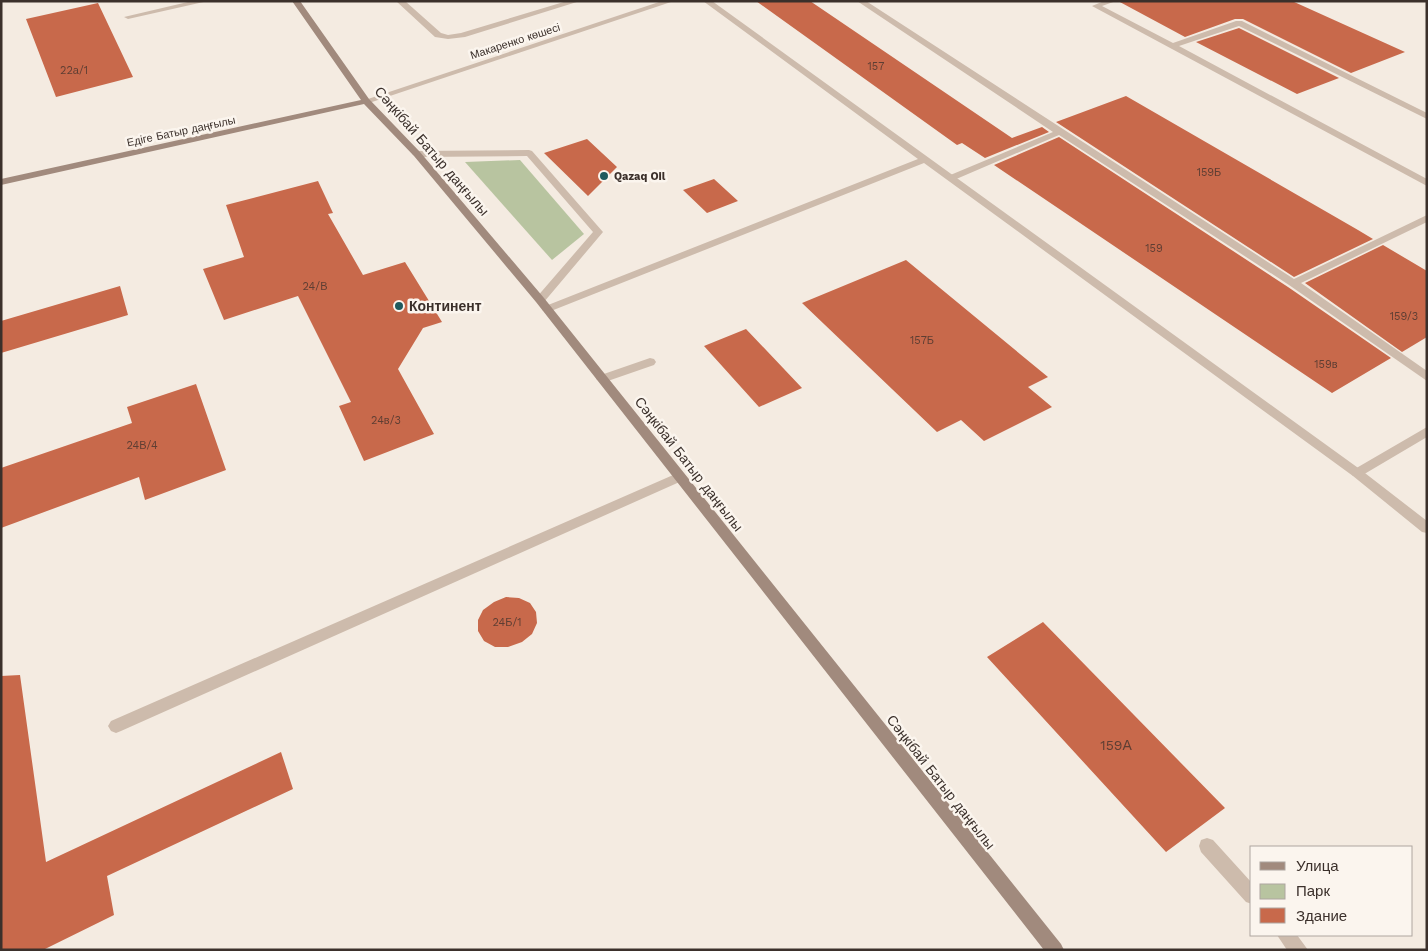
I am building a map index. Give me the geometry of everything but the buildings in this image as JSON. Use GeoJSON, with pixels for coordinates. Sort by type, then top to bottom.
{"type":"FeatureCollection","features":[{"type":"Feature","properties":{"kind":"main road","name":"Сәңкібай Батыр даңғылы"},"geometry":{"type":"LineString","coordinates":[[296,1],[366,101],[417,154],[544,305],[1055,950]]}},
{"type":"Feature","properties":{"kind":"main road","name":"Едіге Батыр даңғылы"},"geometry":{"type":"LineString","coordinates":[[1,182],[366,101]]}},
{"type":"Feature","properties":{"kind":"street"},"geometry":{"type":"LineString","coordinates":[[128,17],[167,5],[204,1]]}},
{"type":"Feature","properties":{"kind":"street"},"geometry":{"type":"LineString","coordinates":[[400,1],[438,35],[448,37],[462,35],[576,1]]}},
{"type":"Feature","properties":{"kind":"street","name":"Макаренко көшесі"},"geometry":{"type":"LineString","coordinates":[[366,101],[670,1]]}},
{"type":"Feature","properties":{"kind":"street"},"geometry":{"type":"LineString","coordinates":[[707,1],[1357,473],[1427,528]]}},
{"type":"Feature","properties":{"kind":"street"},"geometry":{"type":"LineString","coordinates":[[861,1],[1293,283],[1427,377]]}},
{"type":"Feature","properties":{"kind":"street"},"geometry":{"type":"LineString","coordinates":[[1086,1],[1427,183]]}},
{"type":"Feature","properties":{"kind":"street"},"geometry":{"type":"LineString","coordinates":[[1096,6],[1112,1]]}},
{"type":"Feature","properties":{"kind":"street"},"geometry":{"type":"LineString","coordinates":[[1172,46],[1239,23],[1427,116]]}},
{"type":"Feature","properties":{"kind":"street"},"geometry":{"type":"LineString","coordinates":[[951,178],[1060,132]]}},
{"type":"Feature","properties":{"kind":"street"},"geometry":{"type":"LineString","coordinates":[[417,154],[529,153],[598,232],[544,305]]}},
{"type":"Feature","properties":{"kind":"street"},"geometry":{"type":"LineString","coordinates":[[544,305],[925,160]]}},
{"type":"Feature","properties":{"kind":"street"},"geometry":{"type":"LineString","coordinates":[[1293,283],[1427,218]]}},
{"type":"Feature","properties":{"kind":"street"},"geometry":{"type":"LineString","coordinates":[[602,380],[650,362]]}},
{"type":"Feature","properties":{"kind":"street"},"geometry":{"type":"LineString","coordinates":[[1357,473],[1427,431]]}},
{"type":"Feature","properties":{"kind":"street"},"geometry":{"type":"LineString","coordinates":[[116,726],[680,477]]}},
{"type":"Feature","properties":{"kind":"street"},"geometry":{"type":"LineString","coordinates":[[1207,846],[1250,894]]}},
{"type":"Feature","properties":{"kind":"street"},"geometry":{"type":"LineString","coordinates":[[1287,936],[1300,950]]}},
{"type":"Feature","properties":{"kind":"green space"},"geometry":{"type":"Polygon","coordinates":[[[520,160],[584,234],[552,260],[465,162],[520,160]]]}},
{"type":"Feature","properties":{"kind":"place","name":"Qazaq Oil"},"geometry":{"type":"Point","coordinates":[604,176]}},
{"type":"Feature","properties":{"kind":"place","name":"Континент"},"geometry":{"type":"Point","coordinates":[399,306]}}]}
